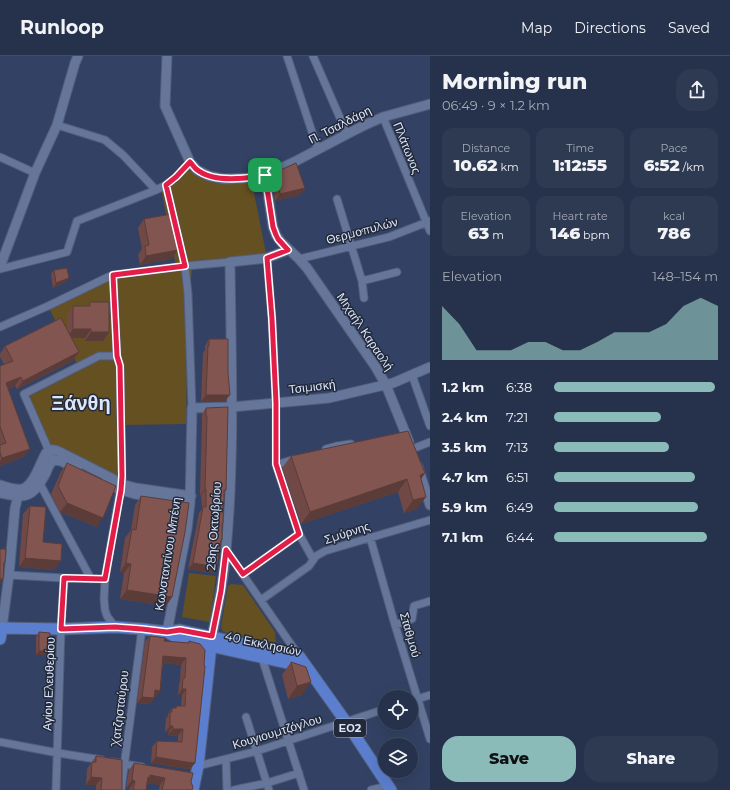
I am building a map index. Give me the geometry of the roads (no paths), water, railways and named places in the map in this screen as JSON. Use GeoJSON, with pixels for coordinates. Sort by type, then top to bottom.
{"type":"FeatureCollection","features":[{"type":"Feature","properties":{"kind":"main road","name":"40 Εκκλησιών"},"geometry":{"type":"LineString","coordinates":[[1,631],[115,627],[167,632],[180,630],[262,658],[307,667]]}},
{"type":"Feature","properties":{"kind":"main road","name":"40 Εκκλησιών"},"geometry":{"type":"LineString","coordinates":[[211,641],[299,656]]}},
{"type":"Feature","properties":{"kind":"main road","name":"28ης Οκτωβρίου"},"geometry":{"type":"LineString","coordinates":[[193,790],[211,641]]}},
{"type":"Feature","properties":{"kind":"main road","name":"ΕΟ2"},"geometry":{"type":"LineString","coordinates":[[299,656],[346,722],[389,788]]}},
{"type":"Feature","properties":{"kind":"street"},"geometry":{"type":"LineString","coordinates":[[0,268],[35,173],[57,125],[78,56]]}},
{"type":"Feature","properties":{"kind":"street"},"geometry":{"type":"LineString","coordinates":[[0,268],[67,252],[77,221],[166,185],[190,162],[165,106],[167,56]]}},
{"type":"Feature","properties":{"kind":"street"},"geometry":{"type":"LineString","coordinates":[[287,56],[318,150]]}},
{"type":"Feature","properties":{"kind":"street"},"geometry":{"type":"LineString","coordinates":[[313,56],[346,134]]}},
{"type":"Feature","properties":{"kind":"street","name":"Π. Τσαλδάρη"},"geometry":{"type":"LineString","coordinates":[[190,162],[197,170],[209,176],[224,179],[239,179],[265,175],[383,117],[430,104]]}},
{"type":"Feature","properties":{"kind":"street","name":"Πλάτωνος"},"geometry":{"type":"LineString","coordinates":[[383,117],[428,222],[430,231]]}},
{"type":"Feature","properties":{"kind":"street"},"geometry":{"type":"LineString","coordinates":[[57,125],[105,140],[123,155],[156,190]]}},
{"type":"Feature","properties":{"kind":"street"},"geometry":{"type":"LineString","coordinates":[[0,156],[35,173]]}},
{"type":"Feature","properties":{"kind":"street","name":"Μιχαήλ Καραολή"},"geometry":{"type":"LineString","coordinates":[[265,175],[273,227],[276,235],[278,239],[299,259],[314,277],[386,385],[403,437],[412,449],[428,490],[430,506]]}},
{"type":"Feature","properties":{"kind":"street"},"geometry":{"type":"LineString","coordinates":[[166,185],[185,266],[188,294],[192,408]]}},
{"type":"Feature","properties":{"kind":"street"},"geometry":{"type":"LineString","coordinates":[[337,199],[362,281],[364,298]]}},
{"type":"Feature","properties":{"kind":"street","name":"Θερμοπυλών"},"geometry":{"type":"LineString","coordinates":[[299,259],[389,237],[428,222]]}},
{"type":"Feature","properties":{"kind":"street"},"geometry":{"type":"LineString","coordinates":[[0,326],[48,306],[113,275],[267,258],[288,250]]}},
{"type":"Feature","properties":{"kind":"street"},"geometry":{"type":"LineString","coordinates":[[267,258],[272,319],[276,403],[276,464],[299,534],[313,559]]}},
{"type":"Feature","properties":{"kind":"street","name":"28ης Οκτωβρίου"},"geometry":{"type":"LineString","coordinates":[[211,641],[221,591],[230,494],[232,407],[230,262]]}},
{"type":"Feature","properties":{"kind":"street"},"geometry":{"type":"LineString","coordinates":[[362,281],[397,272]]}},
{"type":"Feature","properties":{"kind":"street"},"geometry":{"type":"LineString","coordinates":[[113,275],[117,356],[120,366],[121,487],[105,579],[104,599],[107,616],[115,627]]}},
{"type":"Feature","properties":{"kind":"street"},"geometry":{"type":"LineString","coordinates":[[53,460],[24,394],[100,356],[117,356]]}},
{"type":"Feature","properties":{"kind":"street","name":"Τσιμισκή"},"geometry":{"type":"LineString","coordinates":[[192,408],[232,407],[329,398],[386,385],[430,367]]}},
{"type":"Feature","properties":{"kind":"street"},"geometry":{"type":"LineString","coordinates":[[412,375],[430,426]]}},
{"type":"Feature","properties":{"kind":"street","name":"Κωνσταντίνου Μπένη"},"geometry":{"type":"LineString","coordinates":[[167,632],[187,529],[190,500],[192,408]]}},
{"type":"Feature","properties":{"kind":"street"},"geometry":{"type":"LineString","coordinates":[[322,450],[360,442]]}},
{"type":"Feature","properties":{"kind":"street"},"geometry":{"type":"LineString","coordinates":[[412,449],[430,442]]}},
{"type":"Feature","properties":{"kind":"street"},"geometry":{"type":"LineString","coordinates":[[1,631],[9,575],[14,514],[18,493],[31,482],[49,451],[54,450],[60,452],[121,487]]}},
{"type":"Feature","properties":{"kind":"street"},"geometry":{"type":"LineString","coordinates":[[276,464],[299,457]]}},
{"type":"Feature","properties":{"kind":"street"},"geometry":{"type":"LineString","coordinates":[[0,485],[22,496],[29,494],[40,484],[50,462],[55,459],[121,487],[136,488],[190,500]]}},
{"type":"Feature","properties":{"kind":"street"},"geometry":{"type":"LineString","coordinates":[[40,484],[91,579]]}},
{"type":"Feature","properties":{"kind":"street"},"geometry":{"type":"LineString","coordinates":[[0,493],[18,493]]}},
{"type":"Feature","properties":{"kind":"street"},"geometry":{"type":"LineString","coordinates":[[0,497],[10,504],[14,514]]}},
{"type":"Feature","properties":{"kind":"street","name":"Σμύρνης"},"geometry":{"type":"LineString","coordinates":[[260,600],[309,566],[316,556],[325,551],[430,520]]}},
{"type":"Feature","properties":{"kind":"street"},"geometry":{"type":"LineString","coordinates":[[243,574],[299,534]]}},
{"type":"Feature","properties":{"kind":"street","name":"Σταθμού"},"geometry":{"type":"LineString","coordinates":[[370,537],[396,625],[412,690]]}},
{"type":"Feature","properties":{"kind":"street"},"geometry":{"type":"LineString","coordinates":[[226,550],[299,656]]}},
{"type":"Feature","properties":{"kind":"street"},"geometry":{"type":"LineString","coordinates":[[9,575],[105,579]]}},
{"type":"Feature","properties":{"kind":"street","name":"Αγίου Ελευθερίου"},"geometry":{"type":"LineString","coordinates":[[56,790],[64,578]]}},
{"type":"Feature","properties":{"kind":"street"},"geometry":{"type":"LineString","coordinates":[[396,625],[412,619],[414,606],[430,601]]}},
{"type":"Feature","properties":{"kind":"street","name":"Χατζησταύρου"},"geometry":{"type":"LineString","coordinates":[[121,790],[142,629]]}},
{"type":"Feature","properties":{"kind":"street"},"geometry":{"type":"LineString","coordinates":[[262,658],[304,790]]}},
{"type":"Feature","properties":{"kind":"street"},"geometry":{"type":"LineString","coordinates":[[418,699],[430,695]]}},
{"type":"Feature","properties":{"kind":"street","name":"Σταθμού"},"geometry":{"type":"LineString","coordinates":[[418,710],[430,739]]}},
{"type":"Feature","properties":{"kind":"street","name":"Κουγιουμτζόγλου"},"geometry":{"type":"LineString","coordinates":[[194,772],[226,759],[257,751],[378,711]]}},
{"type":"Feature","properties":{"kind":"street"},"geometry":{"type":"LineString","coordinates":[[246,717],[268,786]]}},
{"type":"Feature","properties":{"kind":"street"},"geometry":{"type":"LineString","coordinates":[[0,742],[146,767]]}},
{"type":"Feature","properties":{"kind":"street"},"geometry":{"type":"LineString","coordinates":[[226,759],[227,790]]}},
{"type":"Feature","properties":{"kind":"street"},"geometry":{"type":"LineString","coordinates":[[234,790],[268,786],[299,773]]}},
{"type":"Feature","properties":{"kind":"street"},"geometry":{"type":"LineString","coordinates":[[371,790],[389,788]]}},
{"type":"Feature","properties":{"kind":"district","name":"Ξάνθη"},"geometry":{"type":"Point","coordinates":[81,403]}}]}
